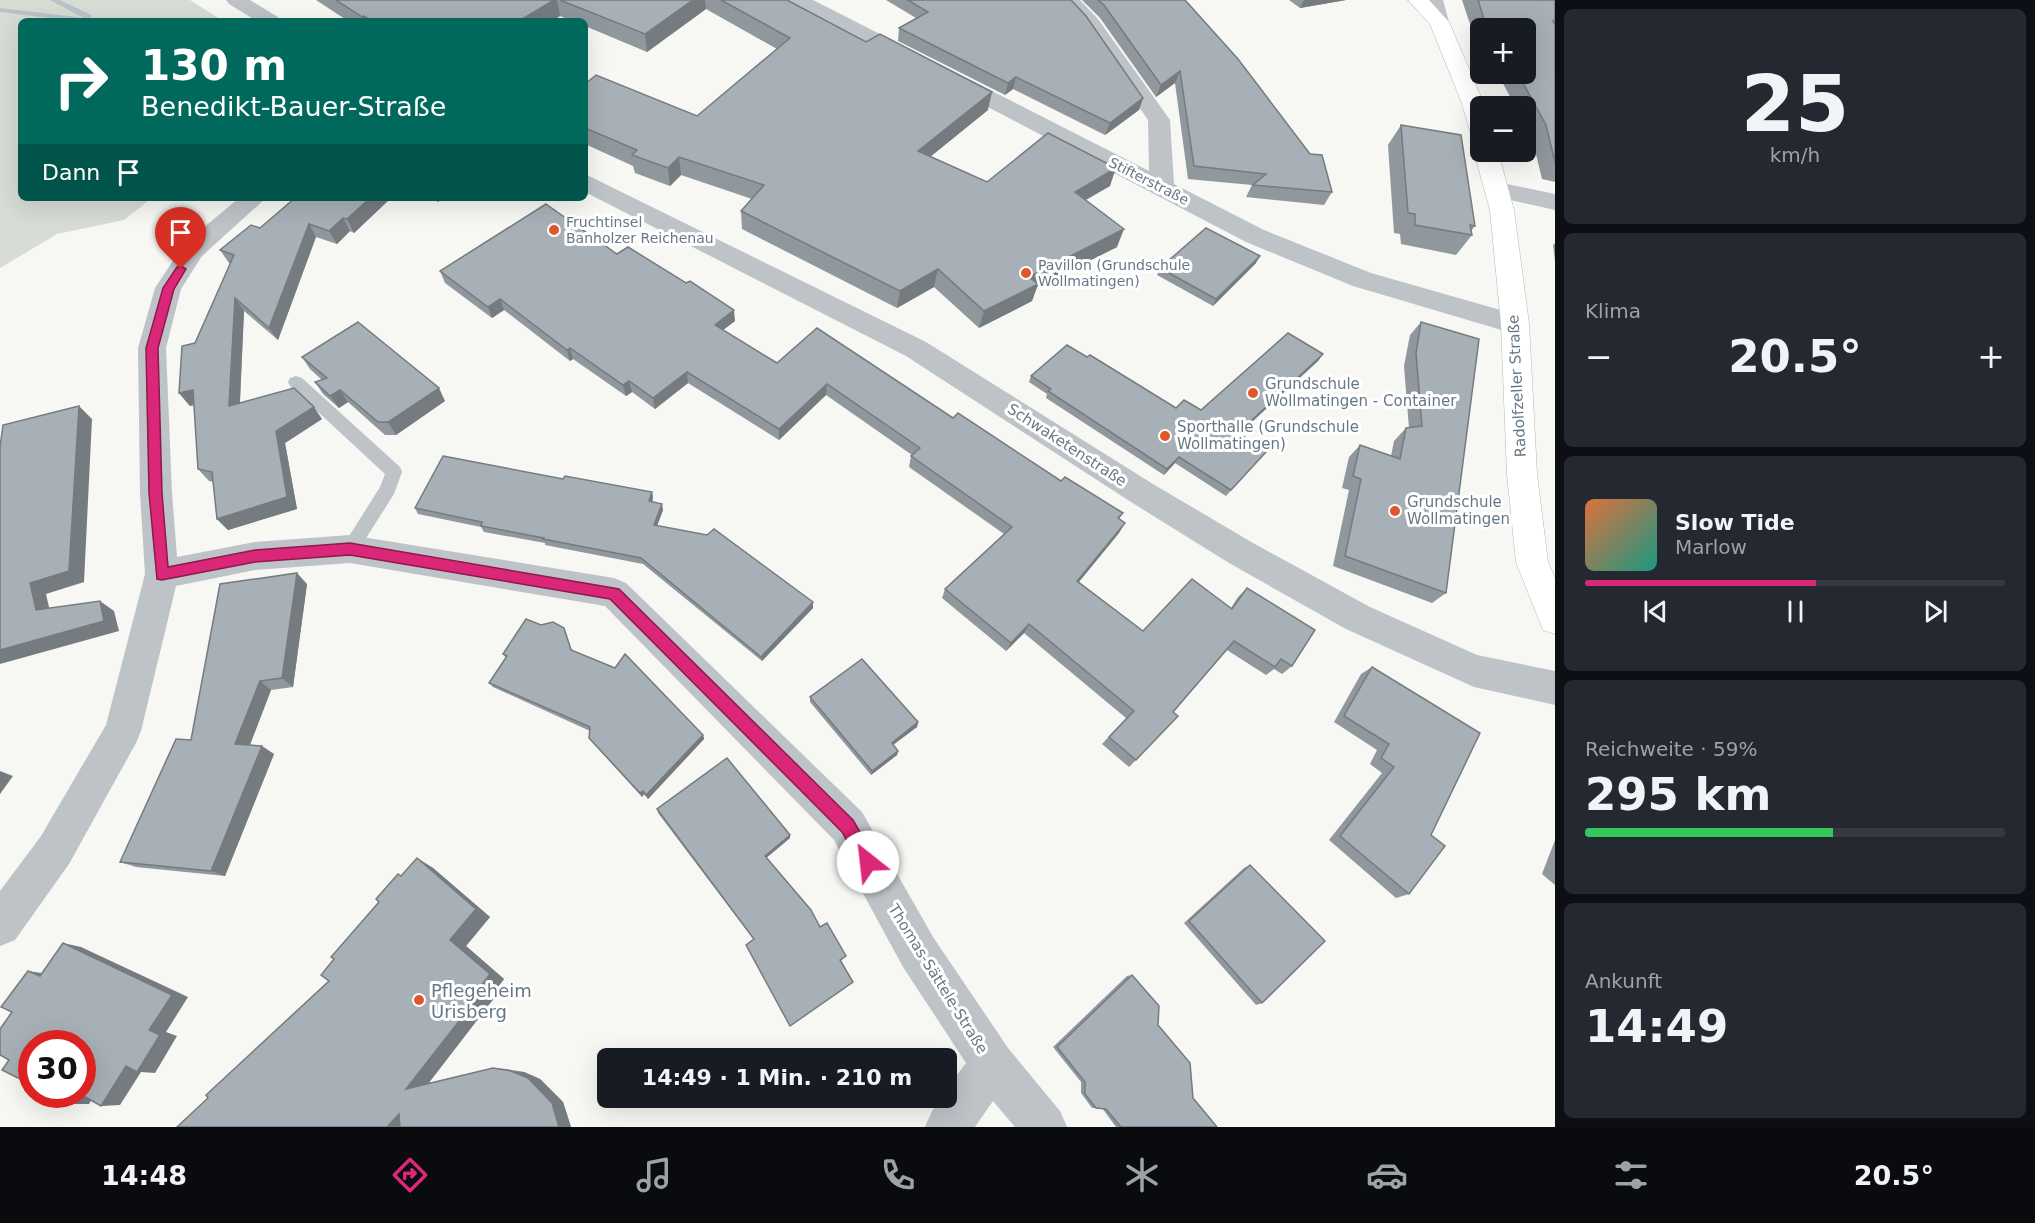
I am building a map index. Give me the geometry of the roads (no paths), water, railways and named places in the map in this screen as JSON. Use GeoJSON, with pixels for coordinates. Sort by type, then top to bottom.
{"type":"FeatureCollection","features":[{"type":"Feature","properties":{"kind":"main road"},"geometry":{"type":"LineString","coordinates":[[1418,0],[1439,22],[1470,96]]}},
{"type":"Feature","properties":{"kind":"main road","name":"Radolfzeller Straße"},"geometry":{"type":"LineString","coordinates":[[1489,162],[1502,210],[1515,324],[1522,474],[1532,562],[1555,619]]}},
{"type":"Feature","properties":{"kind":"street"},"geometry":{"type":"LineString","coordinates":[[236,0],[266,18]]}},
{"type":"Feature","properties":{"kind":"street","name":"Stifterstraße"},"geometry":{"type":"LineString","coordinates":[[798,0],[1255,236],[1362,280],[1515,324]]}},
{"type":"Feature","properties":{"kind":"street"},"geometry":{"type":"LineString","coordinates":[[1069,0],[1091,23],[1159,120],[1162,188]]}},
{"type":"Feature","properties":{"kind":"street"},"geometry":{"type":"LineString","coordinates":[[1432,0],[1439,22]]}},
{"type":"Feature","properties":{"kind":"street","name":"Schwaketenstraße"},"geometry":{"type":"LineString","coordinates":[[588,184],[916,349],[1240,554],[1358,618],[1474,671],[1555,688]]}},
{"type":"Feature","properties":{"kind":"street"},"geometry":{"type":"LineString","coordinates":[[1497,190],[1555,202]]}},
{"type":"Feature","properties":{"kind":"street"},"geometry":{"type":"LineString","coordinates":[[0,925],[56,850],[123,731],[162,574],[156,493],[152,348],[168,288],[193,250],[250,201]]}},
{"type":"Feature","properties":{"kind":"street","name":"Thomas-Sättele-Straße"},"geometry":{"type":"LineString","coordinates":[[162,574],[255,556],[350,549],[614,593],[848,826],[918,952],[992,1064],[1044,1127]]}},
{"type":"Feature","properties":{"kind":"street","name":"Thomas-Sättele-Straße"},"geometry":{"type":"LineString","coordinates":[[948,1127],[992,1064]]}},
{"type":"Feature","properties":{"kind":"lane"},"geometry":{"type":"LineString","coordinates":[[296,382],[394,472],[388,489],[350,549]]}},
{"type":"Feature","properties":{"kind":"waterway"},"geometry":{"type":"LineString","coordinates":[[54,0],[88,17]]}},
{"type":"Feature","properties":{"kind":"waterway"},"geometry":{"type":"LineString","coordinates":[[0,10],[67,18]]}},
{"type":"Feature","properties":{"kind":"place","name":"Fruchtinsel Banholzer Reichenau"},"geometry":{"type":"Point","coordinates":[554,230]}},
{"type":"Feature","properties":{"kind":"place","name":"Pavillon (Grundschule Wollmatingen)"},"geometry":{"type":"Point","coordinates":[1026,273]}},
{"type":"Feature","properties":{"kind":"place","name":"Grundschule Wollmatingen - Container"},"geometry":{"type":"Point","coordinates":[1253,393]}},
{"type":"Feature","properties":{"kind":"place","name":"Sporthalle (Grundschule Wollmatingen)"},"geometry":{"type":"Point","coordinates":[1165,436]}},
{"type":"Feature","properties":{"kind":"place","name":"Grundschule Wollmatingen"},"geometry":{"type":"Point","coordinates":[1395,511]}},
{"type":"Feature","properties":{"kind":"place","name":"Pflegeheim Urisberg"},"geometry":{"type":"Point","coordinates":[419,1000]}}]}
